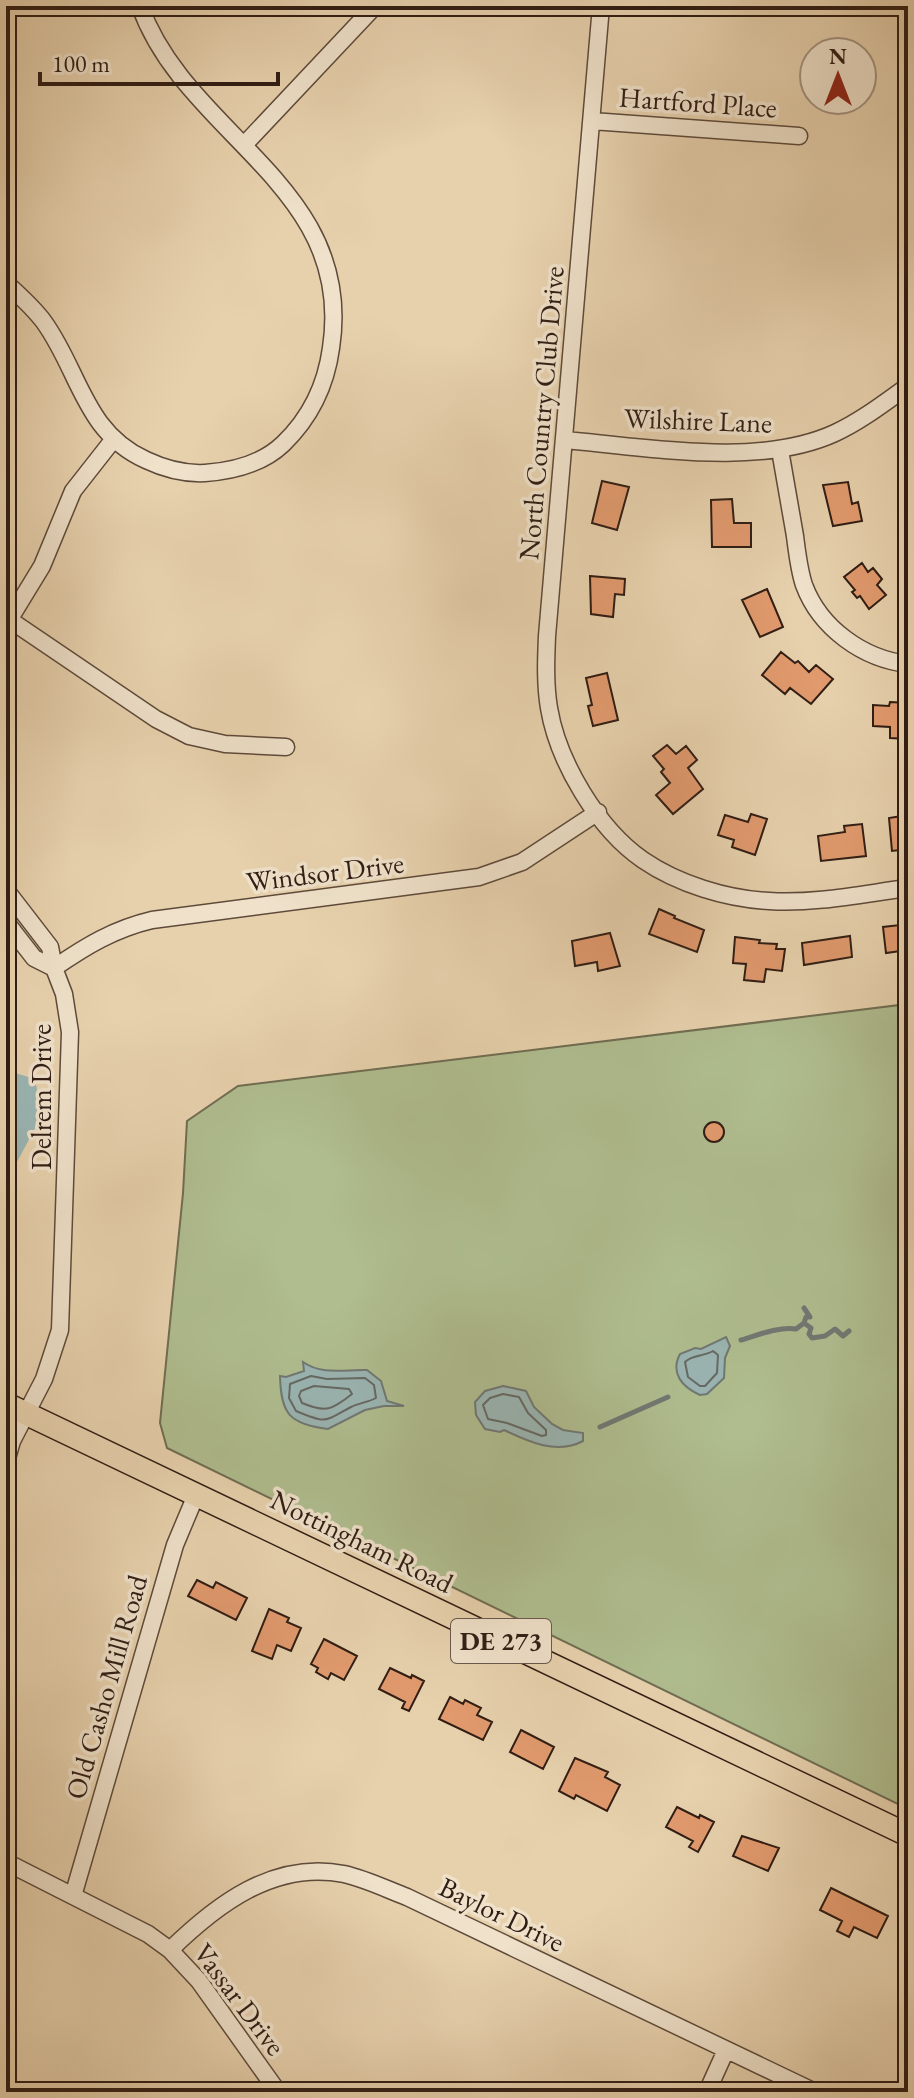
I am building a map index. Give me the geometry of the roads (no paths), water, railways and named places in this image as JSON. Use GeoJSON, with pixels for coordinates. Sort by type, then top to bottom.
{"type":"FeatureCollection","features":[{"type":"Feature","properties":{"kind":"main road","name":"Nottingham Road"},"geometry":{"type":"LineString","coordinates":[[6,1404],[908,1835]]}},
{"type":"Feature","properties":{"kind":"street"},"geometry":{"type":"LineString","coordinates":[[6,283],[46,324],[85,400],[113,440],[159,466],[189,472],[220,472],[259,460],[294,433],[314,403],[330,355],[334,330],[326,264],[310,225],[299,208],[170,64],[147,27],[140,6]]}},
{"type":"Feature","properties":{"kind":"street"},"geometry":{"type":"LineString","coordinates":[[244,145],[375,6]]}},
{"type":"Feature","properties":{"kind":"street","name":"North Country Club Drive"},"geometry":{"type":"LineString","coordinates":[[601,6],[547,636],[546,687],[554,731],[562,754],[598,812],[629,848],[677,877],[746,899],[793,901],[908,888]]}},
{"type":"Feature","properties":{"kind":"street","name":"Hartford Place"},"geometry":{"type":"LineString","coordinates":[[592,121],[799,136]]}},
{"type":"Feature","properties":{"kind":"street","name":"Wilshire Lane"},"geometry":{"type":"LineString","coordinates":[[565,440],[714,452],[780,450],[836,433],[908,386]]}},
{"type":"Feature","properties":{"kind":"street"},"geometry":{"type":"LineString","coordinates":[[113,440],[73,491],[42,566],[8,622],[156,719],[189,736],[225,744],[286,747]]}},
{"type":"Feature","properties":{"kind":"street"},"geometry":{"type":"LineString","coordinates":[[780,450],[800,566],[811,598],[832,627],[847,641],[874,655],[908,664]]}},
{"type":"Feature","properties":{"kind":"street","name":"Windsor Drive"},"geometry":{"type":"LineString","coordinates":[[54,968],[105,935],[152,920],[479,877],[522,862],[598,812]]}},
{"type":"Feature","properties":{"kind":"street","name":"Delrem Drive"},"geometry":{"type":"LineString","coordinates":[[6,890],[50,947],[64,994],[70,1032],[62,1312],[51,1362],[12,1441],[6,1462]]}},
{"type":"Feature","properties":{"kind":"street"},"geometry":{"type":"LineString","coordinates":[[6,922],[34,958],[54,968]]}},
{"type":"Feature","properties":{"kind":"street","name":"Old Casho Mill Road"},"geometry":{"type":"LineString","coordinates":[[73,1896],[175,1545],[196,1495]]}},
{"type":"Feature","properties":{"kind":"street","name":"Vassar Drive"},"geometry":{"type":"LineString","coordinates":[[6,1862],[148,1934],[170,1950],[199,1981],[278,2092]]}},
{"type":"Feature","properties":{"kind":"street","name":"Baylor Drive"},"geometry":{"type":"LineString","coordinates":[[170,1950],[217,1907],[253,1887],[297,1874],[340,1873],[365,1879],[407,1897],[815,2092]]}},
{"type":"Feature","properties":{"kind":"street"},"geometry":{"type":"LineString","coordinates":[[707,2092],[726,2050]]}},
{"type":"Feature","properties":{"kind":"water"},"geometry":{"type":"Polygon","coordinates":[[[726,1337],[730,1346],[725,1358],[724,1378],[707,1394],[700,1395],[683,1384],[676,1367],[680,1354],[701,1349],[726,1337]]]}},
{"type":"Feature","properties":{"kind":"water"},"geometry":{"type":"Polygon","coordinates":[[[303,1362],[318,1369],[367,1370],[381,1381],[387,1401],[404,1406],[365,1410],[328,1429],[304,1424],[285,1408],[280,1376],[304,1371],[303,1362]]]}},
{"type":"Feature","properties":{"kind":"water"},"geometry":{"type":"Polygon","coordinates":[[[503,1386],[526,1391],[534,1407],[552,1424],[563,1430],[583,1433],[583,1441],[553,1447],[504,1430],[485,1429],[476,1415],[475,1402],[485,1391],[503,1386]]]}},
{"type":"Feature","properties":{"kind":"waterway"},"geometry":{"type":"LineString","coordinates":[[6,1085],[23,1090],[25,1117],[6,1153]]}},
{"type":"Feature","properties":{"kind":"waterway"},"geometry":{"type":"LineString","coordinates":[[741,1340],[776,1330],[796,1329],[806,1317],[810,1317],[804,1308]]}},
{"type":"Feature","properties":{"kind":"waterway"},"geometry":{"type":"LineString","coordinates":[[804,1323],[811,1328],[809,1334],[812,1338],[825,1336],[835,1329],[843,1336],[849,1331]]}},
{"type":"Feature","properties":{"kind":"waterway"},"geometry":{"type":"LineString","coordinates":[[600,1427],[668,1397]]}}]}
